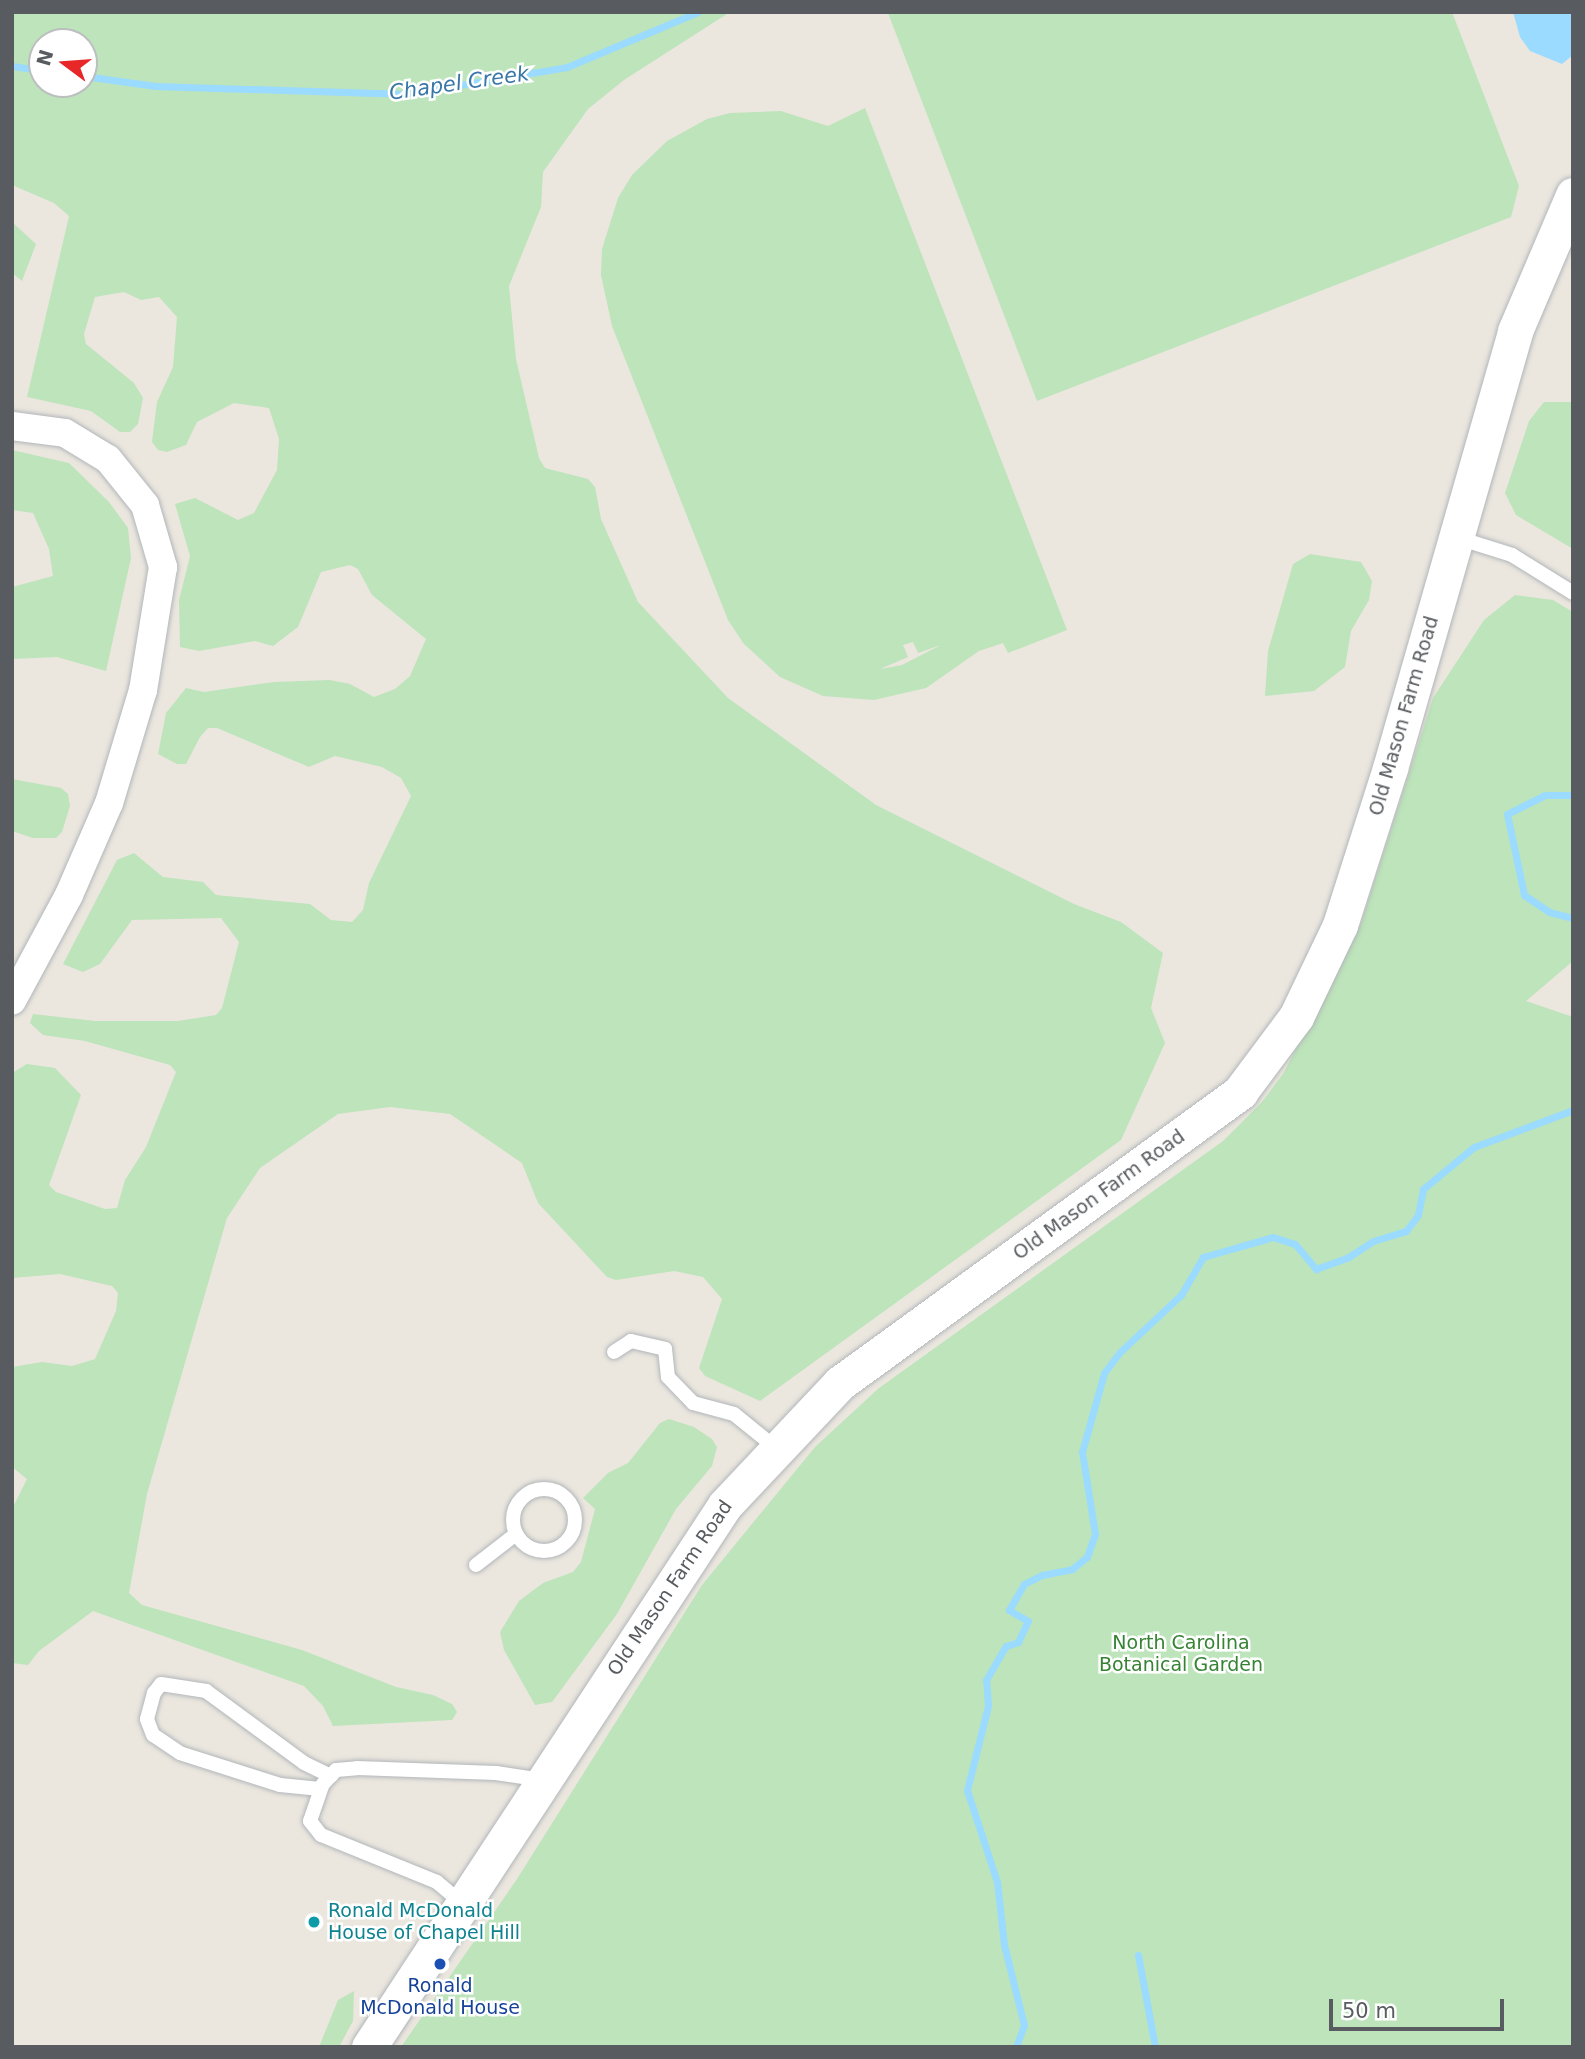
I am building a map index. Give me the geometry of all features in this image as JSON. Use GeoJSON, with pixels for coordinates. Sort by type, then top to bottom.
{"type":"FeatureCollection","features":[{"type":"Feature","properties":{"kind":"street","name":"Old Mason Farm Road"},"geometry":{"type":"LineString","coordinates":[[369,2047],[724,1505],[840,1383],[1240,1092],[1296,1017],[1340,925],[1390,768],[1515,331],[1573,195]]}},
{"type":"Feature","properties":{"kind":"street"},"geometry":{"type":"LineString","coordinates":[[12,426],[65,433],[108,459],[145,505],[163,568],[143,690],[108,803],[69,895],[12,1001]]}},
{"type":"Feature","properties":{"kind":"lane"},"geometry":{"type":"LineString","coordinates":[[1454,537],[1512,555],[1573,593]]}},
{"type":"Feature","properties":{"kind":"lane"},"geometry":{"type":"LineString","coordinates":[[614,1352],[631,1341],[665,1349],[668,1377],[693,1403],[734,1414],[777,1449]]}},
{"type":"Feature","properties":{"kind":"lane"},"geometry":{"type":"LineString","coordinates":[[534,1490],[555,1491],[571,1504],[575,1525],[558,1548],[540,1551],[516,1534],[513,1525],[517,1504],[534,1490]]}},
{"type":"Feature","properties":{"kind":"lane"},"geometry":{"type":"LineString","coordinates":[[475,1564],[516,1534]]}},
{"type":"Feature","properties":{"kind":"lane"},"geometry":{"type":"LineString","coordinates":[[320,1789],[280,1785],[180,1753],[153,1735],[147,1719],[148,1706],[160,1684],[178,1684],[217,1697],[304,1763],[331,1776]]}},
{"type":"Feature","properties":{"kind":"lane"},"geometry":{"type":"LineString","coordinates":[[463,1904],[437,1882],[321,1835],[310,1821],[320,1789],[336,1770],[381,1768],[496,1773],[543,1780]]}},
{"type":"Feature","properties":{"kind":"green space"},"geometry":{"type":"Polygon","coordinates":[[[12,12],[730,12],[624,80],[588,109],[543,172],[541,207],[509,286],[516,359],[539,458],[545,468],[588,479],[595,487],[601,519],[638,602],[728,698],[876,805],[1074,904],[1121,922],[1163,953],[1151,1008],[1165,1043],[1121,1140],[760,1401],[705,1376],[699,1368],[722,1299],[703,1277],[674,1271],[616,1280],[607,1277],[538,1203],[522,1163],[450,1114],[390,1107],[338,1114],[260,1168],[227,1218],[147,1494],[129,1593],[142,1605],[302,1650],[396,1687],[433,1695],[452,1704],[457,1712],[452,1720],[333,1726],[323,1706],[304,1686],[93,1611],[39,1651],[28,1665],[12,1663],[12,1509],[27,1479],[12,1467],[12,1367],[42,1362],[72,1366],[95,1359],[116,1311],[118,1293],[112,1286],[60,1274],[12,1278],[12,1073],[27,1064],[55,1068],[81,1095],[49,1185],[56,1192],[105,1209],[117,1208],[125,1180],[146,1147],[176,1072],[170,1065],[85,1041],[43,1035],[30,1023],[33,1014],[95,1021],[178,1021],[216,1015],[222,1008],[239,942],[221,918],[132,920],[100,964],[83,972],[63,964],[117,860],[134,853],[163,877],[203,882],[216,895],[310,904],[331,920],[352,922],[363,910],[369,883],[411,796],[401,778],[382,767],[335,756],[309,767],[217,728],[208,728],[200,737],[186,764],[177,764],[158,754],[166,713],[186,688],[204,692],[274,682],[330,680],[350,684],[374,697],[395,689],[410,676],[426,639],[372,595],[358,569],[350,565],[321,572],[298,627],[273,646],[255,641],[199,651],[180,647],[179,600],[190,556],[175,504],[195,498],[238,520],[254,513],[277,470],[279,439],[269,408],[234,403],[197,422],[186,445],[167,452],[158,450],[152,442],[157,402],[173,367],[177,317],[159,297],[141,300],[124,292],[95,297],[84,334],[86,344],[134,383],[143,398],[138,424],[130,432],[120,432],[91,411],[27,397],[69,216],[54,203],[12,185],[12,12]]]}},
{"type":"Feature","properties":{"kind":"green space"},"geometry":{"type":"Polygon","coordinates":[[[1452,12],[1519,186],[1511,217],[1037,401],[888,13],[1452,12]]]}},
{"type":"Feature","properties":{"kind":"green space"},"geometry":{"type":"Polygon","coordinates":[[[865,108],[1067,630],[1008,653],[1003,643],[979,651],[926,688],[874,700],[823,696],[780,677],[744,644],[728,620],[612,326],[601,275],[602,249],[618,198],[632,175],[667,141],[707,119],[730,113],[781,111],[828,126],[865,108]],[[913,642],[903,645],[908,657],[880,669],[902,665],[941,645],[918,653],[913,642]]]}},
{"type":"Feature","properties":{"kind":"green space"},"geometry":{"type":"Polygon","coordinates":[[[12,222],[36,244],[22,281],[12,273],[12,222]]]}},
{"type":"Feature","properties":{"kind":"green space"},"geometry":{"type":"Polygon","coordinates":[[[1544,402],[1573,402],[1573,549],[1516,515],[1505,493],[1529,421],[1544,402]]]}},
{"type":"Feature","properties":{"kind":"green space"},"geometry":{"type":"Polygon","coordinates":[[[12,450],[69,463],[109,502],[128,528],[131,558],[106,671],[57,657],[12,659],[12,587],[53,576],[49,549],[33,513],[12,510],[12,450]]]}},
{"type":"Feature","properties":{"kind":"green space"},"geometry":{"type":"Polygon","coordinates":[[[1310,554],[1361,562],[1372,581],[1369,600],[1351,631],[1345,667],[1314,691],[1265,696],[1268,651],[1293,564],[1310,554]]]}},
{"type":"Feature","properties":{"kind":"green space","name":"North Carolina Botanical Garden"},"geometry":{"type":"Polygon","coordinates":[[[1515,595],[1553,600],[1573,612],[1573,961],[1526,1001],[1573,1017],[1573,2047],[401,2047],[517,1879],[702,1585],[815,1447],[879,1388],[1223,1141],[1262,1102],[1283,1074],[1361,923],[1433,698],[1484,620],[1515,595]]]}},
{"type":"Feature","properties":{"kind":"green space"},"geometry":{"type":"Polygon","coordinates":[[[12,779],[61,788],[68,794],[70,806],[62,832],[56,838],[33,838],[12,831],[12,779]]]}},
{"type":"Feature","properties":{"kind":"green space"},"geometry":{"type":"Polygon","coordinates":[[[669,1419],[694,1427],[712,1439],[717,1447],[712,1466],[676,1509],[617,1614],[552,1702],[535,1705],[504,1650],[500,1632],[519,1601],[543,1583],[573,1572],[581,1562],[595,1509],[583,1498],[608,1473],[628,1463],[660,1423],[669,1419]]]}},
{"type":"Feature","properties":{"kind":"green space"},"geometry":{"type":"Polygon","coordinates":[[[354,1991],[353,2021],[339,2047],[319,2047],[338,2000],[354,1991]]]}},
{"type":"Feature","properties":{"kind":"water"},"geometry":{"type":"Polygon","coordinates":[[[1513,12],[1573,12],[1573,55],[1562,64],[1530,51],[1520,37],[1513,12]]]}},
{"type":"Feature","properties":{"kind":"waterway","name":"Chapel Creek"},"geometry":{"type":"LineString","coordinates":[[98,78],[155,86],[406,94],[567,67],[698,12]]}},
{"type":"Feature","properties":{"kind":"waterway","name":"Chapel Creek"},"geometry":{"type":"LineString","coordinates":[[12,66],[28,68]]}},
{"type":"Feature","properties":{"kind":"waterway"},"geometry":{"type":"LineString","coordinates":[[1573,795],[1545,795],[1507,814],[1524,895],[1549,912],[1573,918]]}},
{"type":"Feature","properties":{"kind":"waterway"},"geometry":{"type":"LineString","coordinates":[[1016,2047],[1024,2025],[1004,1945],[997,1882],[967,1790],[988,1706],[986,1680],[1006,1646],[1018,1642],[1028,1621],[1009,1610],[1024,1584],[1042,1575],[1072,1569],[1087,1557],[1095,1534],[1082,1452],[1104,1373],[1120,1352],[1181,1295],[1203,1257],[1273,1237],[1295,1244],[1316,1269],[1347,1258],[1373,1241],[1406,1231],[1418,1215],[1423,1189],[1474,1147],[1573,1110]]}},
{"type":"Feature","properties":{"kind":"waterway"},"geometry":{"type":"LineString","coordinates":[[1138,1955],[1155,2047]]}},
{"type":"Feature","properties":{"kind":"place","name":"Ronald McDonald House of Chapel Hill"},"geometry":{"type":"Point","coordinates":[314,1922]}},
{"type":"Feature","properties":{"kind":"place","name":"Ronald McDonald House"},"geometry":{"type":"Point","coordinates":[440,1964]}}]}
